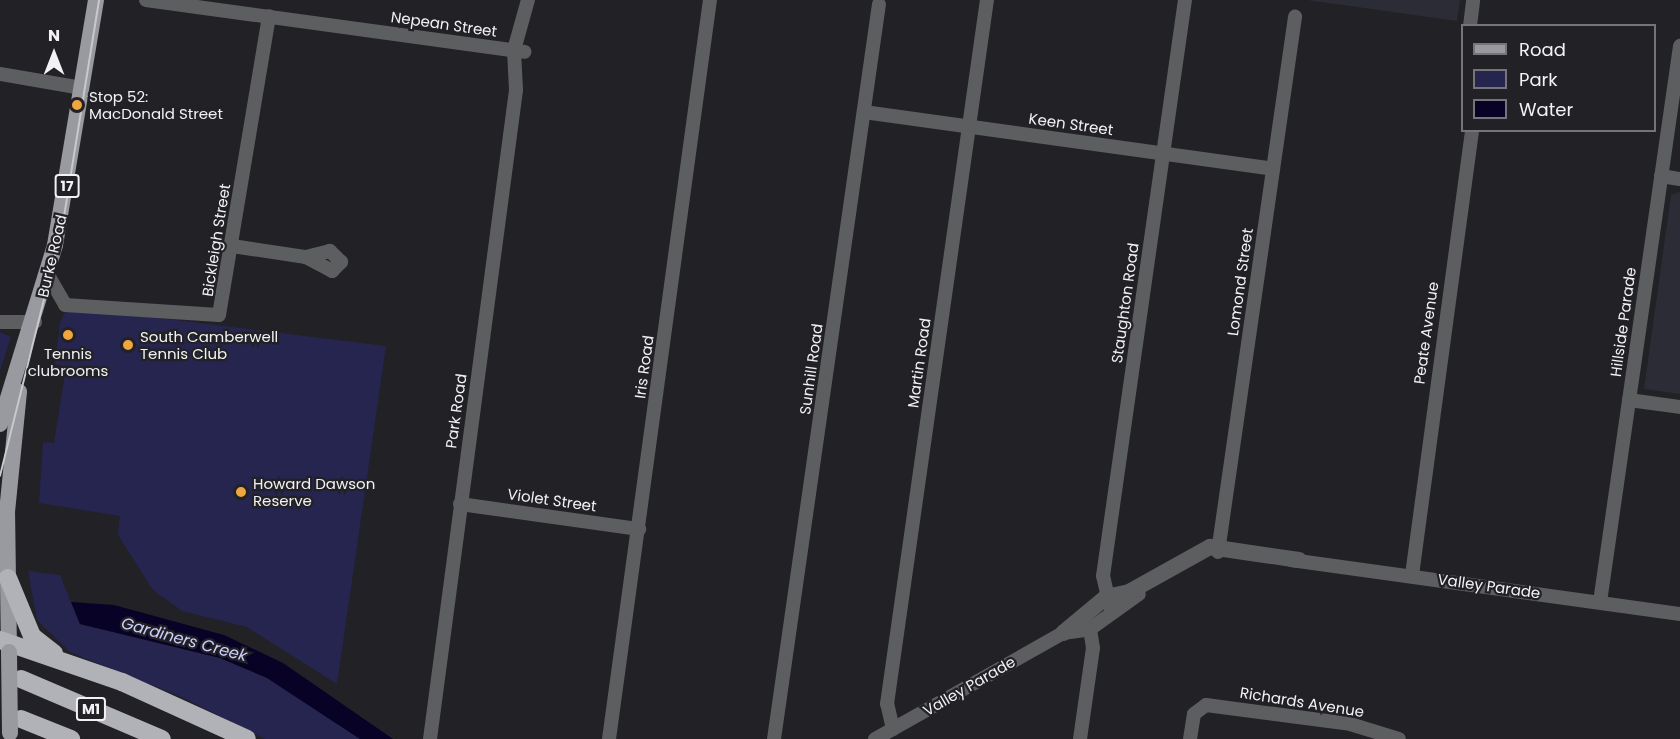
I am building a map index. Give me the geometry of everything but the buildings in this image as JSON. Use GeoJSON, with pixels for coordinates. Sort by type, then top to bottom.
{"type":"FeatureCollection","features":[{"type":"Feature","properties":{"kind":"highway"},"geometry":{"type":"LineString","coordinates":[[8,578],[34,640],[94,671],[247,739]]}},
{"type":"Feature","properties":{"kind":"highway"},"geometry":{"type":"LineString","coordinates":[[4,645],[94,671]]}},
{"type":"Feature","properties":{"kind":"highway"},"geometry":{"type":"LineString","coordinates":[[0,700],[15,679]]}},
{"type":"Feature","properties":{"kind":"highway","name":"M1"},"geometry":{"type":"LineString","coordinates":[[15,679],[162,739]]}},
{"type":"Feature","properties":{"kind":"highway","name":"M1"},"geometry":{"type":"LineString","coordinates":[[9,733],[71,739]]}},
{"type":"Feature","properties":{"kind":"main road","name":"Burke Road"},"geometry":{"type":"LineString","coordinates":[[0,424],[21,368],[48,275],[96,0]]}},
{"type":"Feature","properties":{"kind":"main road","name":"Burke Road"},"geometry":{"type":"LineString","coordinates":[[9,733],[15,679],[4,645],[8,578],[8,490],[21,368]]}},
{"type":"Feature","properties":{"kind":"street","name":"Nepean Street"},"geometry":{"type":"LineString","coordinates":[[146,0],[519,51]]}},
{"type":"Feature","properties":{"kind":"street","name":"Iris Road"},"geometry":{"type":"LineString","coordinates":[[609,739],[710,0]]}},
{"type":"Feature","properties":{"kind":"street","name":"Martin Road"},"geometry":{"type":"LineString","coordinates":[[893,729],[887,704],[987,0]]}},
{"type":"Feature","properties":{"kind":"street","name":"Staughton Road"},"geometry":{"type":"LineString","coordinates":[[1109,603],[1103,576],[1185,0]]}},
{"type":"Feature","properties":{"kind":"street"},"geometry":{"type":"LineString","coordinates":[[1470,24],[1473,0]]}},
{"type":"Feature","properties":{"kind":"street","name":"Park Road"},"geometry":{"type":"LineString","coordinates":[[429,738],[516,90],[519,51],[528,1]]}},
{"type":"Feature","properties":{"kind":"street","name":"Sunhill Road"},"geometry":{"type":"LineString","coordinates":[[774,739],[879,4]]}},
{"type":"Feature","properties":{"kind":"street","name":"Bickleigh Street"},"geometry":{"type":"LineString","coordinates":[[48,275],[65,305],[216,317],[232,246],[269,16]]}},
{"type":"Feature","properties":{"kind":"street","name":"Lomond Street"},"geometry":{"type":"LineString","coordinates":[[1218,548],[1295,17]]}},
{"type":"Feature","properties":{"kind":"street","name":"Hillside Parade"},"geometry":{"type":"LineString","coordinates":[[1600,602],[1680,46]]}},
{"type":"Feature","properties":{"kind":"street"},"geometry":{"type":"LineString","coordinates":[[0,75],[82,87]]}},
{"type":"Feature","properties":{"kind":"street","name":"Keen Street"},"geometry":{"type":"LineString","coordinates":[[864,112],[1273,169]]}},
{"type":"Feature","properties":{"kind":"street","name":"Peate Avenue"},"geometry":{"type":"LineString","coordinates":[[1407,575],[1472,132]]}},
{"type":"Feature","properties":{"kind":"street"},"geometry":{"type":"LineString","coordinates":[[1661,176],[1680,179]]}},
{"type":"Feature","properties":{"kind":"street"},"geometry":{"type":"LineString","coordinates":[[232,246],[306,257]]}},
{"type":"Feature","properties":{"kind":"street"},"geometry":{"type":"LineString","coordinates":[[0,322],[33,328]]}},
{"type":"Feature","properties":{"kind":"street"},"geometry":{"type":"LineString","coordinates":[[0,328],[33,328]]}},
{"type":"Feature","properties":{"kind":"street"},"geometry":{"type":"LineString","coordinates":[[1629,400],[1680,407]]}},
{"type":"Feature","properties":{"kind":"street","name":"Violet Street"},"geometry":{"type":"LineString","coordinates":[[460,504],[639,529]]}},
{"type":"Feature","properties":{"kind":"street","name":"Valley Parade"},"geometry":{"type":"LineString","coordinates":[[875,739],[1063,633],[1109,603],[1218,548],[1680,614]]}},
{"type":"Feature","properties":{"kind":"street","name":"Valley Parade"},"geometry":{"type":"LineString","coordinates":[[1063,633],[1090,629],[1109,603]]}},
{"type":"Feature","properties":{"kind":"street"},"geometry":{"type":"LineString","coordinates":[[1080,739],[1093,648],[1090,629]]}},
{"type":"Feature","properties":{"kind":"street","name":"Richards Avenue"},"geometry":{"type":"LineString","coordinates":[[1190,739],[1199,708],[1213,705],[1350,724],[1399,739]]}},
{"type":"Feature","properties":{"kind":"shaded area"},"geometry":{"type":"Polygon","coordinates":[[[1307,0],[1460,0],[1457,21],[1307,0]]]}},
{"type":"Feature","properties":{"kind":"shaded area"},"geometry":{"type":"Polygon","coordinates":[[[1680,192],[1680,394],[1644,389],[1671,195],[1680,192]]]}},
{"type":"Feature","properties":{"kind":"green space"},"geometry":{"type":"Polygon","coordinates":[[[78,308],[386,346],[337,684],[247,627],[182,611],[153,590],[118,535],[120,516],[39,503],[43,442],[54,443],[66,367],[55,364],[60,323],[66,310],[78,308]]]}},
{"type":"Feature","properties":{"kind":"green space"},"geometry":{"type":"Polygon","coordinates":[[[0,332],[11,337],[0,371],[0,332]]]}},
{"type":"Feature","properties":{"kind":"green space"},"geometry":{"type":"Polygon","coordinates":[[[28,571],[60,575],[80,624],[220,658],[267,678],[360,739],[265,739],[184,698],[70,652],[37,620],[28,571]]]}},
{"type":"Feature","properties":{"kind":"water","name":"Gardiners Creek"},"geometry":{"type":"Polygon","coordinates":[[[71,602],[114,605],[224,635],[283,663],[393,739],[360,739],[267,678],[220,658],[80,624],[71,602]]]}},
{"type":"Feature","properties":{"kind":"tram line"},"geometry":{"type":"LineString","coordinates":[[0,476],[63,223],[99,0]]}},
{"type":"Feature","properties":{"kind":"place","name":"Stop 52: MacDonald Street"},"geometry":{"type":"Point","coordinates":[77,105]}},
{"type":"Feature","properties":{"kind":"place","name":"Tennis clubrooms"},"geometry":{"type":"Point","coordinates":[68,335]}},
{"type":"Feature","properties":{"kind":"place","name":"South Camberwell Tennis Club"},"geometry":{"type":"Point","coordinates":[128,345]}},
{"type":"Feature","properties":{"kind":"place","name":"Howard Dawson Reserve"},"geometry":{"type":"Point","coordinates":[241,492]}}]}
